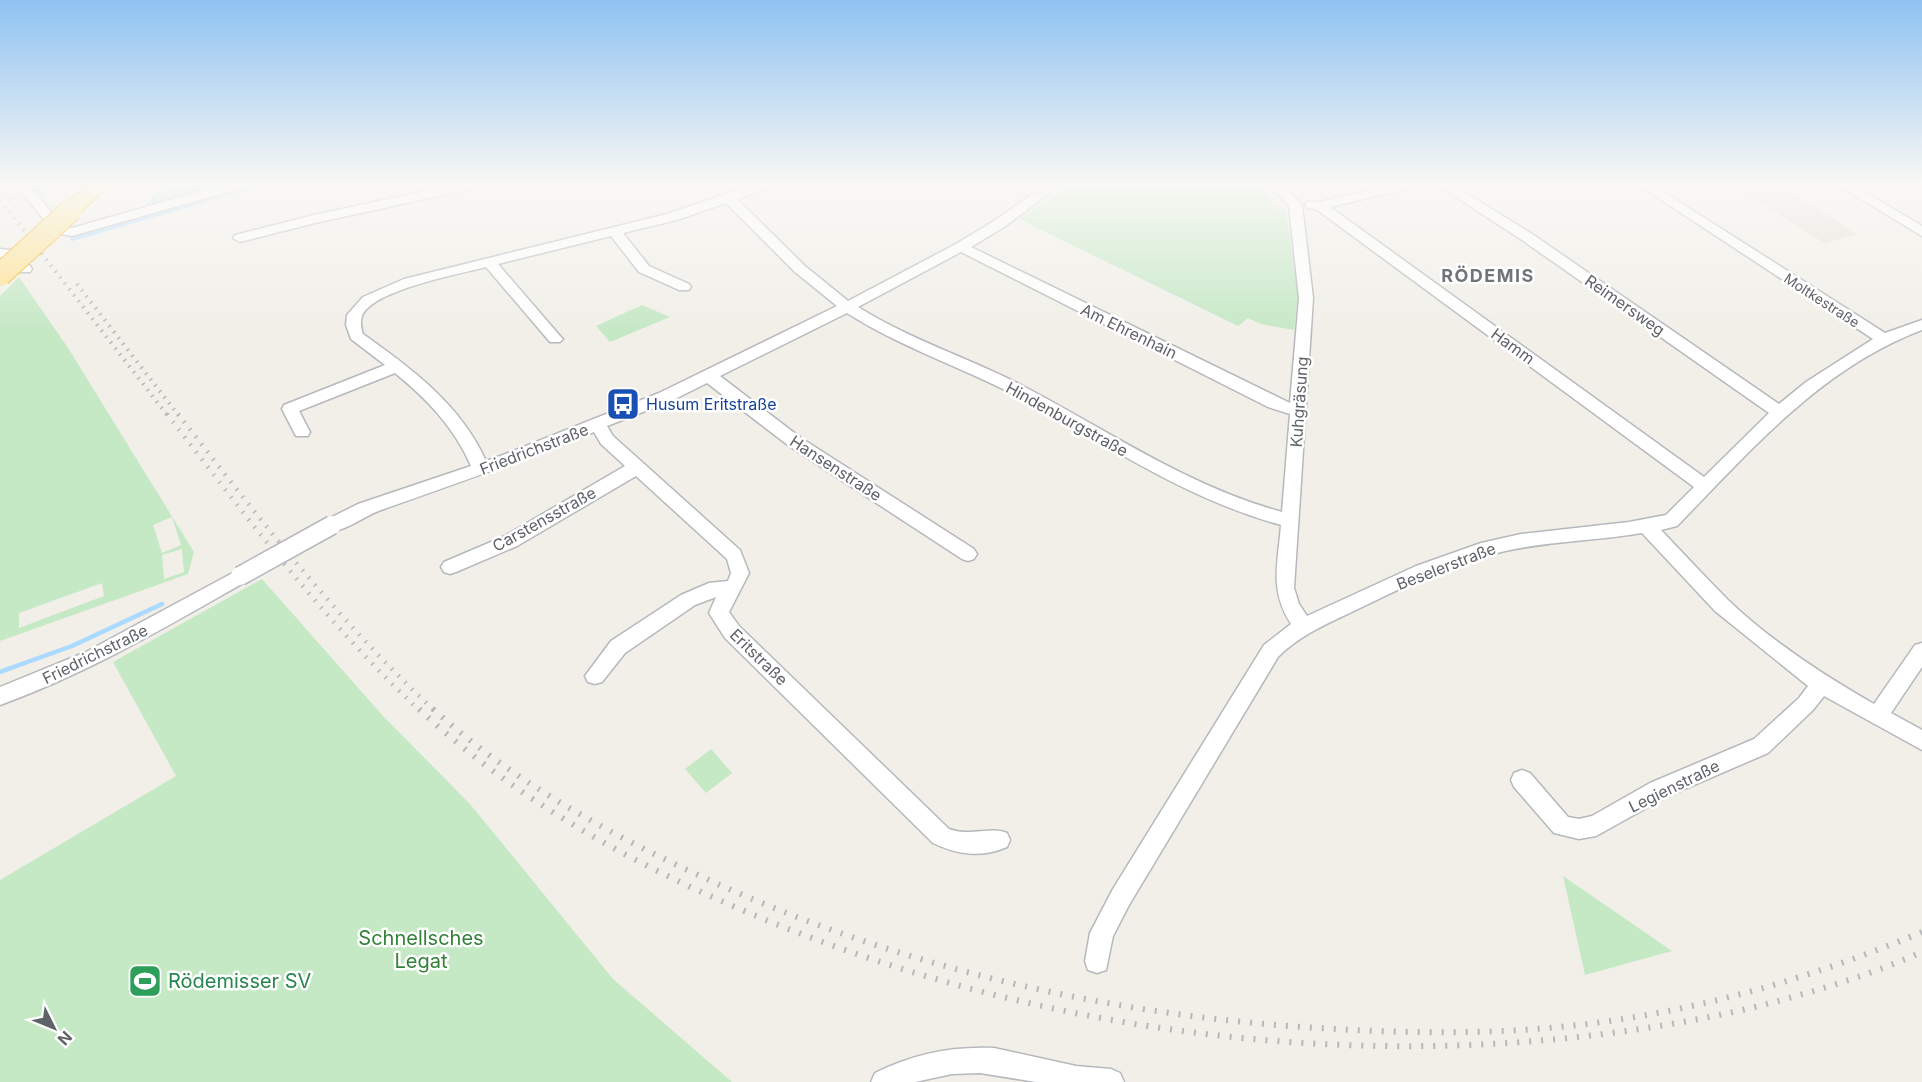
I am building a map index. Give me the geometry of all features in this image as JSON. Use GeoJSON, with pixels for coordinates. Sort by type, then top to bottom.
{"type":"FeatureCollection","features":[{"type":"Feature","properties":{"kind":"highway"},"geometry":{"type":"LineString","coordinates":[[0,275],[46,232]]}},
{"type":"Feature","properties":{"kind":"street"},"geometry":{"type":"LineString","coordinates":[[240,238],[261,232]]}},
{"type":"Feature","properties":{"kind":"street"},"geometry":{"type":"LineString","coordinates":[[482,469],[474,450],[448,411],[397,366],[356,336],[351,327],[354,316],[364,303],[383,292],[409,282],[613,232]]}},
{"type":"Feature","properties":{"kind":"street"},"geometry":{"type":"LineString","coordinates":[[615,232],[644,269],[684,286]]}},
{"type":"Feature","properties":{"kind":"street","name":"Hindenburgstraße"},"geometry":{"type":"LineString","coordinates":[[764,232],[809,277],[847,307],[935,353],[1013,388],[1158,470],[1258,514],[1290,521]]}},
{"type":"Feature","properties":{"kind":"street","name":"Friedrichstraße"},"geometry":{"type":"LineString","coordinates":[[0,696],[64,671],[114,647],[332,525],[404,494],[482,469],[665,397],[847,307],[985,232]]}},
{"type":"Feature","properties":{"kind":"street","name":"Kuhgräsung"},"geometry":{"type":"LineString","coordinates":[[1298,232],[1306,298],[1285,588],[1290,606],[1304,627]]}},
{"type":"Feature","properties":{"kind":"street","name":"Hamm"},"geometry":{"type":"LineString","coordinates":[[1356,232],[1705,486]]}},
{"type":"Feature","properties":{"kind":"street","name":"Reimersweg"},"geometry":{"type":"LineString","coordinates":[[1520,232],[1779,412]]}},
{"type":"Feature","properties":{"kind":"street","name":"Moltkestraße"},"geometry":{"type":"LineString","coordinates":[[1718,232],[1884,339]]}},
{"type":"Feature","properties":{"kind":"street","name":"Am Ehrenhain"},"geometry":{"type":"LineString","coordinates":[[961,247],[1274,403],[1299,411]]}},
{"type":"Feature","properties":{"kind":"street"},"geometry":{"type":"LineString","coordinates":[[488,261],[555,339]]}},
{"type":"Feature","properties":{"kind":"street","name":"Beselerstraße"},"geometry":{"type":"LineString","coordinates":[[1096,961],[1102,933],[1121,897],[1271,651],[1283,638],[1368,596],[1463,555],[1501,545],[1647,527],[1671,521],[1779,412],[1812,386],[1884,339],[1922,325]]}},
{"type":"Feature","properties":{"kind":"street"},"geometry":{"type":"LineString","coordinates":[[302,432],[290,409],[397,366]]}},
{"type":"Feature","properties":{"kind":"street","name":"Hansenstraße"},"geometry":{"type":"LineString","coordinates":[[709,376],[795,442],[968,554]]}},
{"type":"Feature","properties":{"kind":"street","name":"Eritstraße"},"geometry":{"type":"LineString","coordinates":[[597,424],[607,440],[734,555],[741,573],[734,588],[725,597],[720,613],[732,632],[941,836],[953,842],[971,846],[999,840]]}},
{"type":"Feature","properties":{"kind":"street","name":"Carstensstraße"},"geometry":{"type":"LineString","coordinates":[[450,567],[511,541],[637,467]]}},
{"type":"Feature","properties":{"kind":"street"},"geometry":{"type":"LineString","coordinates":[[1647,527],[1722,606],[1821,684],[1922,741]]}},
{"type":"Feature","properties":{"kind":"street"},"geometry":{"type":"LineString","coordinates":[[595,676],[618,647],[688,600],[709,590],[734,588]]}},
{"type":"Feature","properties":{"kind":"street"},"geometry":{"type":"LineString","coordinates":[[1878,715],[1922,651]]}},
{"type":"Feature","properties":{"kind":"street","name":"Legienstraße"},"geometry":{"type":"LineString","coordinates":[[1522,780],[1562,826],[1579,829],[1596,826],[1658,790],[1761,746],[1806,704],[1821,684]]}},
{"type":"Feature","properties":{"kind":"street"},"geometry":{"type":"LineString","coordinates":[[884,1082],[898,1074],[939,1063],[993,1061],[1076,1080],[1111,1082]]}},
{"type":"Feature","properties":{"kind":"shaded area"},"geometry":{"type":"Polygon","coordinates":[[[1808,232],[1857,234],[1824,243],[1808,232]]]}},
{"type":"Feature","properties":{"kind":"green space"},"geometry":{"type":"Polygon","coordinates":[[[1047,232],[1289,232],[1298,296],[1294,330],[1261,324],[1248,318],[1238,326],[1047,232]]]}},
{"type":"Feature","properties":{"kind":"green space"},"geometry":{"type":"Polygon","coordinates":[[[19,277],[68,348],[194,552],[188,574],[0,641],[0,296],[19,277]],[[172,517],[153,525],[162,553],[181,545],[172,517]],[[182,549],[162,555],[164,579],[184,572],[182,549]],[[102,583],[19,613],[19,628],[104,596],[102,583]]]}},
{"type":"Feature","properties":{"kind":"green space"},"geometry":{"type":"Polygon","coordinates":[[[642,305],[670,317],[610,342],[596,326],[642,305]]]}},
{"type":"Feature","properties":{"kind":"green space","name":"Schnellsches Legat"},"geometry":{"type":"Polygon","coordinates":[[[262,579],[383,716],[470,804],[613,979],[732,1082],[0,1082],[0,880],[176,776],[113,662],[262,579]]]}},
{"type":"Feature","properties":{"kind":"green space"},"geometry":{"type":"Polygon","coordinates":[[[711,749],[732,773],[706,793],[685,769],[711,749]]]}},
{"type":"Feature","properties":{"kind":"green space"},"geometry":{"type":"Polygon","coordinates":[[[1563,876],[1672,951],[1585,975],[1563,876]]]}},
{"type":"Feature","properties":{"kind":"waterway"},"geometry":{"type":"LineString","coordinates":[[72,239],[95,232]]}},
{"type":"Feature","properties":{"kind":"waterway"},"geometry":{"type":"LineString","coordinates":[[0,672],[72,646],[162,604]]}},
{"type":"Feature","properties":{"kind":"railway"},"geometry":{"type":"LineString","coordinates":[[25,232],[168,416]]}},
{"type":"Feature","properties":{"kind":"railway"},"geometry":{"type":"LineString","coordinates":[[77,284],[179,416]]}},
{"type":"Feature","properties":{"kind":"railway"},"geometry":{"type":"LineString","coordinates":[[167,414],[257,530],[319,605],[385,677],[420,711]]}},
{"type":"Feature","properties":{"kind":"railway"},"geometry":{"type":"LineString","coordinates":[[178,414],[300,568],[366,642],[435,711]]}},
{"type":"Feature","properties":{"kind":"railway"},"geometry":{"type":"LineString","coordinates":[[419,709],[457,743],[539,803],[627,855],[719,900],[766,920],[883,963],[1003,997],[1125,1022],[1250,1039],[1375,1046],[1500,1043],[1624,1031],[1747,1009],[1836,984],[1922,952]]}},
{"type":"Feature","properties":{"kind":"railway"},"geometry":{"type":"LineString","coordinates":[[433,709],[520,777],[582,815],[679,866],[757,901],[836,932],[917,958],[999,980],[1082,998],[1165,1012],[1250,1023],[1415,1032],[1521,1030],[1596,1023],[1739,995],[1831,967],[1922,932]]}},
{"type":"Feature","properties":{"kind":"place","name":"Husum Eritstraße"},"geometry":{"type":"Point","coordinates":[623,404]}},
{"type":"Feature","properties":{"kind":"place","name":"Rödemisser SV"},"geometry":{"type":"Point","coordinates":[145,981]}},
{"type":"Feature","properties":{"kind":"district","name":"RÖDEMIS"},"geometry":{"type":"Point","coordinates":[1488,275]}}]}
